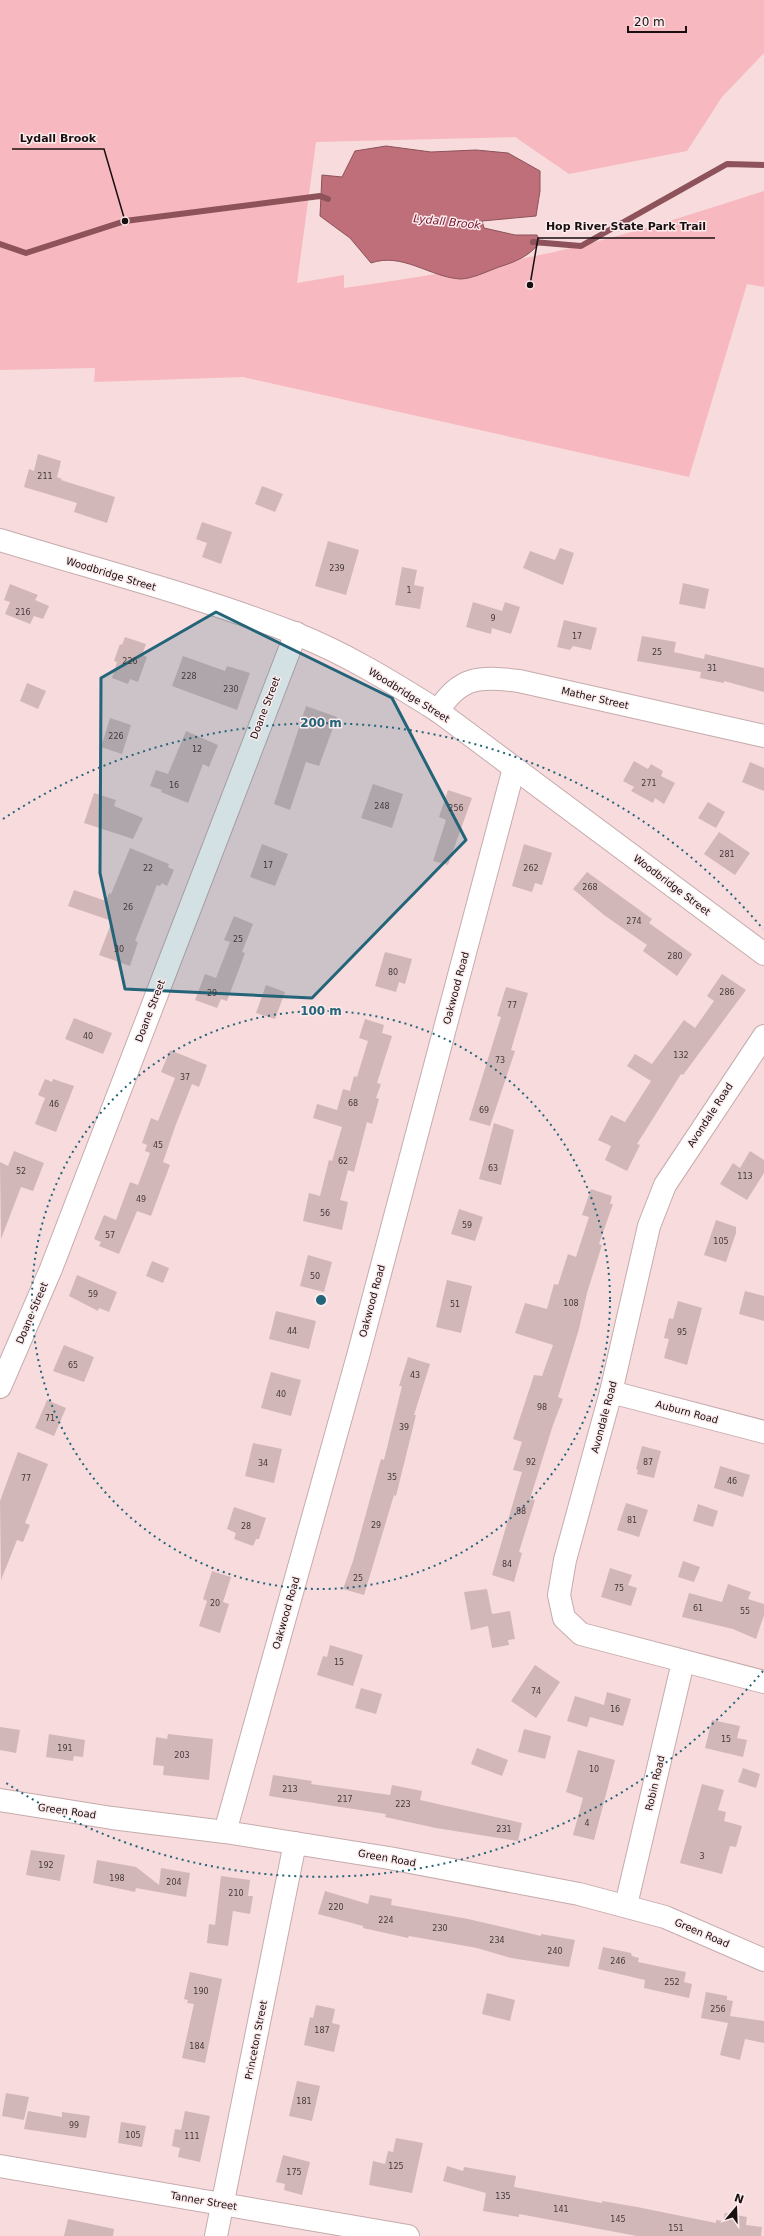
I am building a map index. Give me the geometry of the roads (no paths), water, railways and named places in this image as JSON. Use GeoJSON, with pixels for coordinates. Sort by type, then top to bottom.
{"type":"FeatureCollection","features":[{"type":"Feature","properties":{"kind":"street","name":"Woodbridge Street"},"geometry":{"type":"LineString","coordinates":[[0,540],[230,610],[296,633],[387,679],[438,711],[764,954]]}},
{"type":"Feature","properties":{"kind":"street","name":"Doane Street"},"geometry":{"type":"LineString","coordinates":[[0,1387],[51,1269],[296,633]]}},
{"type":"Feature","properties":{"kind":"street","name":"Mather Street"},"geometry":{"type":"LineString","coordinates":[[438,711],[448,696],[466,682],[491,678],[519,681],[764,736]]}},
{"type":"Feature","properties":{"kind":"street","name":"Oakwood Road"},"geometry":{"type":"LineString","coordinates":[[225,1832],[358,1356],[514,768]]}},
{"type":"Feature","properties":{"kind":"street","name":"Avondale Road"},"geometry":{"type":"LineString","coordinates":[[764,1036],[716,1106],[665,1185],[650,1226],[611,1392],[565,1560],[559,1594],[564,1618],[581,1634],[683,1662],[764,1682]]}},
{"type":"Feature","properties":{"kind":"street","name":"Auburn Road"},"geometry":{"type":"LineString","coordinates":[[611,1392],[764,1432]]}},
{"type":"Feature","properties":{"kind":"street","name":"Robin Road"},"geometry":{"type":"LineString","coordinates":[[626,1905],[683,1662]]}},
{"type":"Feature","properties":{"kind":"street","name":"Green Road"},"geometry":{"type":"LineString","coordinates":[[0,1800],[105,1817],[225,1832],[296,1843],[509,1880],[626,1905],[665,1917],[764,1960]]}},
{"type":"Feature","properties":{"kind":"street","name":"Princeton Street"},"geometry":{"type":"LineString","coordinates":[[216,2236],[296,1843]]}},
{"type":"Feature","properties":{"kind":"street","name":"Tanner Street"},"geometry":{"type":"LineString","coordinates":[[0,2166],[408,2236]]}},
{"type":"Feature","properties":{"kind":"water"},"geometry":{"type":"Polygon","coordinates":[[[386,146],[431,152],[476,150],[508,153],[540,171],[540,191],[536,216],[482,221],[484,228],[515,235],[537,235],[540,242],[527,255],[516,261],[465,279],[449,277],[416,266],[394,261],[382,260],[371,263],[350,238],[320,216],[322,175],[342,177],[355,151],[386,146]]]}},
{"type":"Feature","properties":{"kind":"waterway","name":"Lydall Brook"},"geometry":{"type":"LineString","coordinates":[[533,242],[581,246],[727,164],[764,165]]}},
{"type":"Feature","properties":{"kind":"waterway","name":"Lydall Brook"},"geometry":{"type":"LineString","coordinates":[[0,244],[26,253],[125,221],[320,196],[328,199]]}},
{"type":"Feature","properties":{"kind":"place","name":"Lydall Brook"},"geometry":{"type":"Point","coordinates":[125,221]}},
{"type":"Feature","properties":{"kind":"place","name":"Hop River State Park Trail"},"geometry":{"type":"Point","coordinates":[530,285]}}]}
